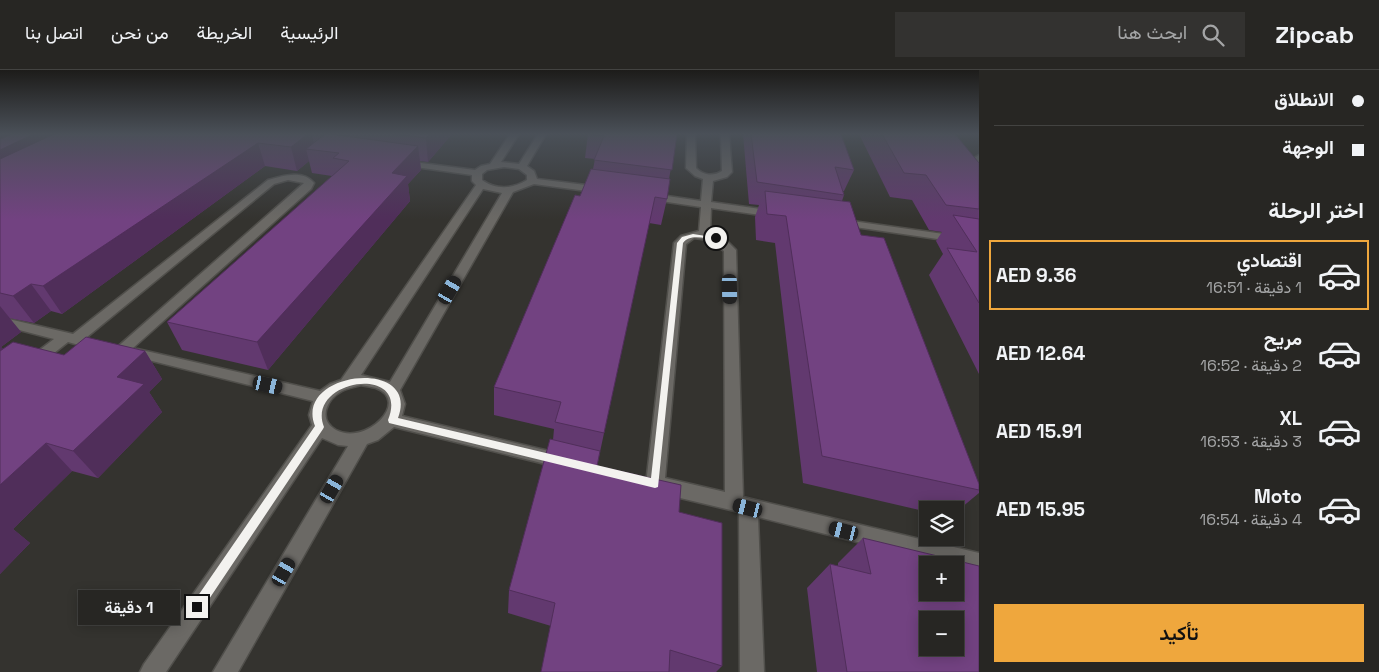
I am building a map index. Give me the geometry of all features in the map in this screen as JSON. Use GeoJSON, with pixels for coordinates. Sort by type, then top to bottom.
{"type":"FeatureCollection","features":[{"type":"Feature","properties":{"kind":"street"},"geometry":{"type":"LineString","coordinates":[[398,162],[479,179],[489,188],[509,190],[519,188],[532,180],[609,191]]}},
{"type":"Feature","properties":{"kind":"street"},"geometry":{"type":"LineString","coordinates":[[522,167],[525,162]]}},
{"type":"Feature","properties":{"kind":"street"},"geometry":{"type":"LineString","coordinates":[[691,162],[691,168],[700,175],[708,177],[724,176],[727,172],[726,162]]}},
{"type":"Feature","properties":{"kind":"street"},"geometry":{"type":"LineString","coordinates":[[347,383],[479,179],[484,168],[494,165],[522,167],[531,173],[532,180]]}},
{"type":"Feature","properties":{"kind":"street"},"geometry":{"type":"LineString","coordinates":[[0,388],[71,338],[271,182],[302,174],[309,183],[307,187],[121,350]]}},
{"type":"Feature","properties":{"kind":"street"},"geometry":{"type":"LineString","coordinates":[[704,235],[708,177]]}},
{"type":"Feature","properties":{"kind":"street"},"geometry":{"type":"LineString","coordinates":[[392,391],[509,190]]}},
{"type":"Feature","properties":{"kind":"street"},"geometry":{"type":"LineString","coordinates":[[638,195],[784,215]]}},
{"type":"Feature","properties":{"kind":"street"},"geometry":{"type":"LineString","coordinates":[[823,220],[979,242]]}},
{"type":"Feature","properties":{"kind":"street"},"geometry":{"type":"LineString","coordinates":[[655,484],[680,243],[684,238],[693,235],[704,235],[716,238],[730,250],[741,506],[752,672]]}},
{"type":"Feature","properties":{"kind":"street"},"geometry":{"type":"LineString","coordinates":[[0,321],[323,398]]}},
{"type":"Feature","properties":{"kind":"street"},"geometry":{"type":"LineString","coordinates":[[372,381],[384,384],[392,391],[396,404],[392,420],[384,428],[361,439],[344,440],[330,436],[320,427],[316,417],[318,408],[323,398],[334,389],[347,383],[372,381]]}},
{"type":"Feature","properties":{"kind":"street"},"geometry":{"type":"LineString","coordinates":[[392,420],[580,466]]}},
{"type":"Feature","properties":{"kind":"street"},"geometry":{"type":"LineString","coordinates":[[152,672],[320,427]]}},
{"type":"Feature","properties":{"kind":"street"},"geometry":{"type":"LineString","coordinates":[[225,672],[361,439]]}},
{"type":"Feature","properties":{"kind":"street"},"geometry":{"type":"LineString","coordinates":[[636,479],[979,563]]}},
{"type":"Feature","properties":{"kind":"building"},"geometry":{"type":"Polygon","coordinates":[[[0,162],[229,162],[43,286],[31,284],[13,296],[0,293],[0,162]]]}},
{"type":"Feature","properties":{"kind":"building"},"geometry":{"type":"Polygon","coordinates":[[[348,162],[403,162],[392,173],[407,176],[257,342],[167,322],[348,162]]]}},
{"type":"Feature","properties":{"kind":"building"},"geometry":{"type":"Polygon","coordinates":[[[610,162],[673,162],[672,170],[610,162]]]}},
{"type":"Feature","properties":{"kind":"building"},"geometry":{"type":"Polygon","coordinates":[[[755,162],[851,162],[854,170],[835,167],[844,195],[757,182],[755,162]]]}},
{"type":"Feature","properties":{"kind":"building"},"geometry":{"type":"Polygon","coordinates":[[[898,162],[978,162],[979,209],[946,205],[926,175],[904,173],[898,162]]]}},
{"type":"Feature","properties":{"kind":"building"},"geometry":{"type":"Polygon","coordinates":[[[591,169],[670,179],[667,199],[655,197],[604,433],[555,422],[561,402],[494,387],[575,195],[580,196],[591,169]]]}},
{"type":"Feature","properties":{"kind":"building"},"geometry":{"type":"Polygon","coordinates":[[[765,191],[850,202],[861,235],[884,238],[979,484],[979,490],[822,456],[786,216],[767,214],[765,191]]]}},
{"type":"Feature","properties":{"kind":"building"},"geometry":{"type":"Polygon","coordinates":[[[953,215],[979,219],[979,303],[947,248],[977,252],[953,215]]]}},
{"type":"Feature","properties":{"kind":"building"},"geometry":{"type":"Polygon","coordinates":[[[86,337],[145,351],[117,377],[144,384],[73,451],[46,443],[0,485],[0,351],[13,342],[64,355],[86,337]]]}},
{"type":"Feature","properties":{"kind":"building"},"geometry":{"type":"Polygon","coordinates":[[[550,439],[600,451],[597,466],[681,485],[679,512],[722,523],[722,666],[670,650],[669,672],[541,672],[555,603],[509,590],[550,439]]]}},
{"type":"Feature","properties":{"kind":"building"},"geometry":{"type":"Polygon","coordinates":[[[863,538],[938,556],[919,556],[919,601],[964,601],[964,562],[979,566],[979,672],[847,672],[830,564],[871,574],[863,538]]]}},
{"type":"Feature","properties":{"kind":"route"},"geometry":{"type":"LineString","coordinates":[[197,607],[320,427],[316,417],[323,398],[334,389],[347,383],[360,380],[384,384],[392,391],[396,399],[396,410],[392,420],[655,484],[680,243],[684,238],[693,235],[716,238]]}}]}
